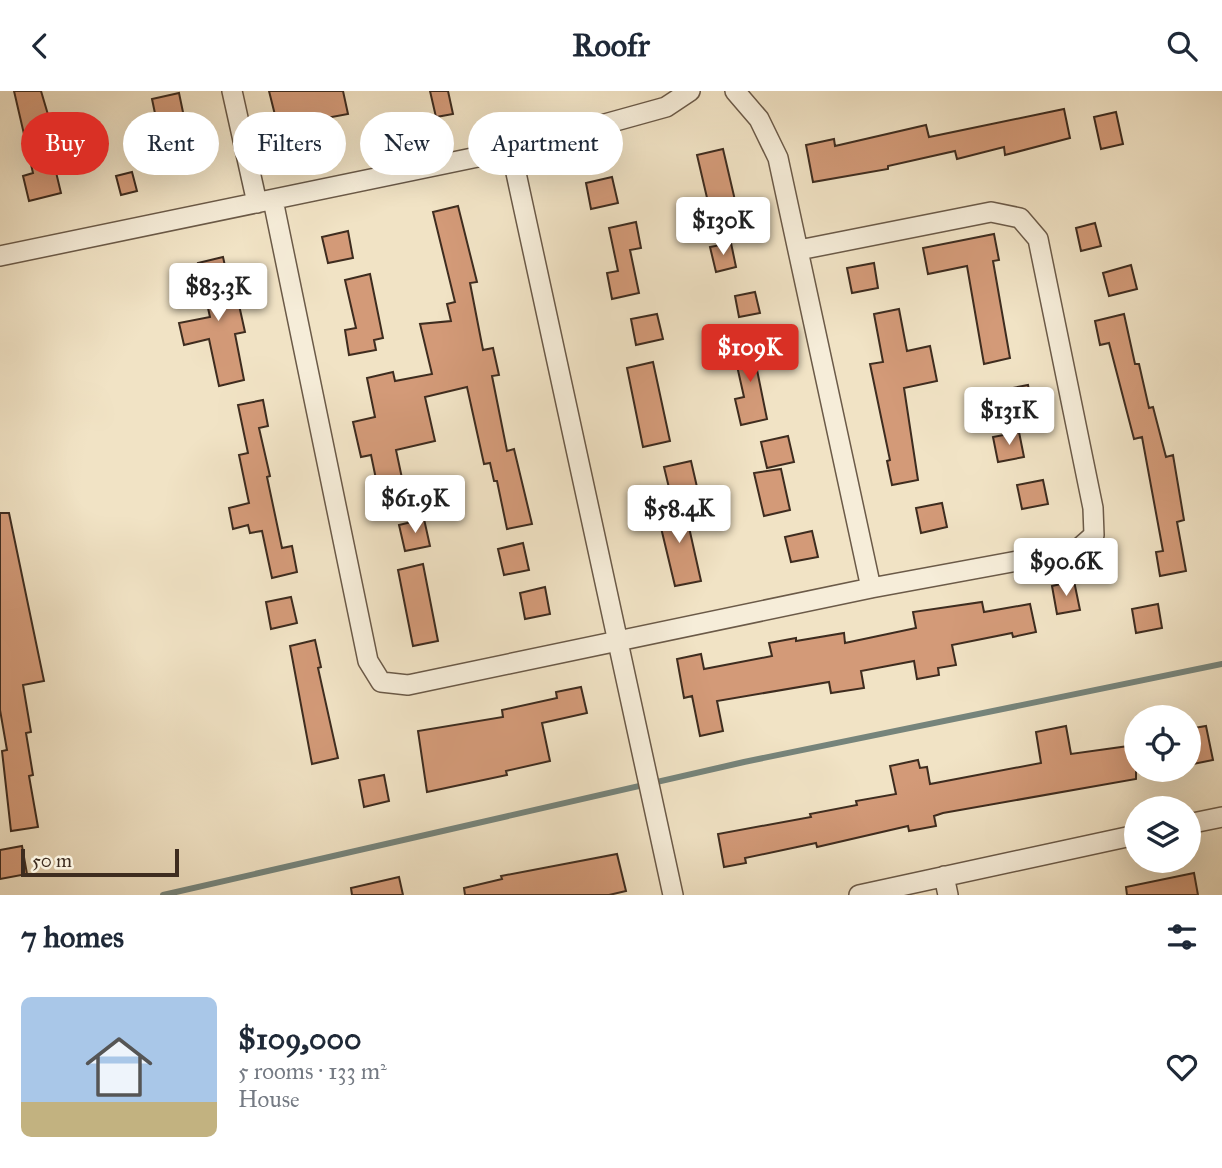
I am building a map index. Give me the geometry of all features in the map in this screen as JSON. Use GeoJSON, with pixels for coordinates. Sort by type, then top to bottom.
{"type":"FeatureCollection","features":[{"type":"Feature","properties":{"kind":"street"},"geometry":{"type":"LineString","coordinates":[[232,91],[265,202],[368,661],[382,682],[408,685],[870,588],[1077,550],[1094,535],[1093,508],[1038,239],[1020,218],[991,212],[799,250]]}},
{"type":"Feature","properties":{"kind":"street"},"geometry":{"type":"LineString","coordinates":[[623,119],[666,107],[690,91]]}},
{"type":"Feature","properties":{"kind":"street"},"geometry":{"type":"LineString","coordinates":[[735,91],[759,119],[778,158],[870,588]]}},
{"type":"Feature","properties":{"kind":"street"},"geometry":{"type":"LineString","coordinates":[[1,252],[265,202],[468,159]]}},
{"type":"Feature","properties":{"kind":"street"},"geometry":{"type":"LineString","coordinates":[[516,175],[673,895]]}},
{"type":"Feature","properties":{"kind":"street"},"geometry":{"type":"LineString","coordinates":[[1201,821],[1222,817]]}},
{"type":"Feature","properties":{"kind":"street"},"geometry":{"type":"LineString","coordinates":[[859,895],[946,885],[1124,838]]}},
{"type":"Feature","properties":{"kind":"building"},"geometry":{"type":"Polygon","coordinates":[[[14,91],[41,91],[47,112],[21,112],[21,121],[14,91]]]}},
{"type":"Feature","properties":{"kind":"building"},"geometry":{"type":"Polygon","coordinates":[[[269,91],[343,91],[348,114],[346,112],[274,112],[269,91]]]}},
{"type":"Feature","properties":{"kind":"building"},"geometry":{"type":"Polygon","coordinates":[[[430,91],[448,91],[453,112],[435,112],[430,91]]]}},
{"type":"Feature","properties":{"kind":"building"},"geometry":{"type":"Polygon","coordinates":[[[179,93],[183,112],[155,112],[152,99],[179,93]]]}},
{"type":"Feature","properties":{"kind":"building"},"geometry":{"type":"Polygon","coordinates":[[[1064,109],[1070,138],[1005,155],[1004,147],[957,159],[955,151],[888,166],[888,169],[813,182],[806,145],[834,139],[835,146],[926,125],[929,137],[1064,109]]]}},
{"type":"Feature","properties":{"kind":"building"},"geometry":{"type":"Polygon","coordinates":[[[1116,112],[1123,144],[1101,149],[1094,117],[1116,112]]]}},
{"type":"Feature","properties":{"kind":"building"},"geometry":{"type":"Polygon","coordinates":[[[723,149],[741,226],[715,232],[697,155],[723,149]]]}},
{"type":"Feature","properties":{"kind":"building"},"geometry":{"type":"Polygon","coordinates":[[[57,175],[61,193],[29,201],[23,176],[57,175]]]}},
{"type":"Feature","properties":{"kind":"building"},"geometry":{"type":"Polygon","coordinates":[[[133,175],[137,191],[121,195],[116,176],[133,175]]]}},
{"type":"Feature","properties":{"kind":"building"},"geometry":{"type":"Polygon","coordinates":[[[612,177],[618,203],[591,209],[586,183],[612,177]]]}},
{"type":"Feature","properties":{"kind":"building"},"geometry":{"type":"Polygon","coordinates":[[[458,206],[477,282],[470,283],[483,350],[493,348],[499,375],[492,376],[507,451],[514,449],[532,524],[507,529],[497,481],[494,481],[490,463],[484,464],[467,387],[425,397],[435,441],[396,450],[406,497],[381,503],[371,455],[361,457],[353,422],[375,417],[367,378],[393,372],[395,381],[432,374],[420,324],[451,321],[447,304],[455,302],[433,212],[458,206]]]}},
{"type":"Feature","properties":{"kind":"building"},"geometry":{"type":"Polygon","coordinates":[[[636,222],[641,248],[630,250],[639,293],[612,299],[607,273],[618,271],[609,228],[636,222]]]}},
{"type":"Feature","properties":{"kind":"building"},"geometry":{"type":"Polygon","coordinates":[[[1095,223],[1101,246],[1081,251],[1076,228],[1095,223]]]}},
{"type":"Feature","properties":{"kind":"building"},"geometry":{"type":"Polygon","coordinates":[[[348,231],[353,258],[328,263],[322,237],[348,231]]]}},
{"type":"Feature","properties":{"kind":"building"},"geometry":{"type":"Polygon","coordinates":[[[994,234],[999,260],[993,261],[1010,358],[984,364],[967,266],[928,274],[923,248],[994,234]]]}},
{"type":"Feature","properties":{"kind":"building"},"geometry":{"type":"Polygon","coordinates":[[[731,243],[736,267],[716,272],[710,247],[731,243]]]}},
{"type":"Feature","properties":{"kind":"building"},"geometry":{"type":"Polygon","coordinates":[[[223,257],[234,306],[239,305],[245,332],[235,334],[244,380],[219,386],[209,339],[184,345],[179,323],[210,317],[198,263],[223,257]]]}},
{"type":"Feature","properties":{"kind":"building"},"geometry":{"type":"Polygon","coordinates":[[[874,263],[878,288],[852,293],[847,268],[874,263]]]}},
{"type":"Feature","properties":{"kind":"building"},"geometry":{"type":"Polygon","coordinates":[[[1131,265],[1137,289],[1109,296],[1103,273],[1131,265]]]}},
{"type":"Feature","properties":{"kind":"building"},"geometry":{"type":"Polygon","coordinates":[[[370,274],[383,338],[374,340],[376,350],[349,355],[345,330],[356,328],[345,280],[370,274]]]}},
{"type":"Feature","properties":{"kind":"building"},"geometry":{"type":"Polygon","coordinates":[[[755,292],[760,313],[739,317],[735,296],[755,292]]]}},
{"type":"Feature","properties":{"kind":"building"},"geometry":{"type":"Polygon","coordinates":[[[899,309],[907,351],[930,346],[937,381],[904,388],[918,480],[892,485],[887,461],[890,460],[870,364],[883,362],[874,314],[899,309]]]}},
{"type":"Feature","properties":{"kind":"building"},"geometry":{"type":"Polygon","coordinates":[[[657,314],[663,339],[636,345],[631,319],[657,314]]]}},
{"type":"Feature","properties":{"kind":"building"},"geometry":{"type":"Polygon","coordinates":[[[1124,314],[1135,364],[1139,364],[1149,408],[1153,407],[1166,457],[1173,455],[1184,520],[1177,522],[1186,571],[1160,576],[1156,552],[1163,551],[1142,437],[1134,439],[1109,343],[1100,345],[1095,321],[1124,314]]]}},
{"type":"Feature","properties":{"kind":"building"},"geometry":{"type":"Polygon","coordinates":[[[760,342],[765,363],[756,365],[767,419],[741,425],[735,399],[744,397],[733,348],[760,342]]]}},
{"type":"Feature","properties":{"kind":"building"},"geometry":{"type":"Polygon","coordinates":[[[653,362],[670,441],[643,447],[627,368],[653,362]]]}},
{"type":"Feature","properties":{"kind":"building"},"geometry":{"type":"Polygon","coordinates":[[[1028,385],[1033,410],[1007,415],[1002,390],[1028,385]]]}},
{"type":"Feature","properties":{"kind":"building"},"geometry":{"type":"Polygon","coordinates":[[[263,400],[268,426],[259,428],[270,476],[267,477],[282,548],[292,546],[297,572],[272,578],[262,531],[250,533],[248,525],[233,529],[229,508],[249,503],[239,455],[248,453],[238,405],[263,400]]]}},
{"type":"Feature","properties":{"kind":"building"},"geometry":{"type":"Polygon","coordinates":[[[1019,432],[1024,457],[998,462],[993,437],[1019,432]]]}},
{"type":"Feature","properties":{"kind":"building"},"geometry":{"type":"Polygon","coordinates":[[[788,436],[794,462],[767,468],[761,442],[788,436]]]}},
{"type":"Feature","properties":{"kind":"building"},"geometry":{"type":"Polygon","coordinates":[[[691,461],[697,487],[670,492],[664,467],[691,461]]]}},
{"type":"Feature","properties":{"kind":"building"},"geometry":{"type":"Polygon","coordinates":[[[781,469],[790,510],[764,516],[754,473],[781,469]]]}},
{"type":"Feature","properties":{"kind":"building"},"geometry":{"type":"Polygon","coordinates":[[[1043,480],[1048,504],[1022,509],[1017,485],[1043,480]]]}},
{"type":"Feature","properties":{"kind":"building"},"geometry":{"type":"Polygon","coordinates":[[[942,503],[947,527],[921,533],[916,508],[942,503]]]}},
{"type":"Feature","properties":{"kind":"building"},"geometry":{"type":"Polygon","coordinates":[[[684,505],[701,581],[675,586],[657,511],[684,505]]]}},
{"type":"Feature","properties":{"kind":"building"},"geometry":{"type":"Polygon","coordinates":[[[0,513],[9,513],[44,681],[23,685],[31,732],[26,733],[33,775],[29,776],[38,827],[11,831],[2,751],[7,750],[0,710],[0,513]]]}},
{"type":"Feature","properties":{"kind":"building"},"geometry":{"type":"Polygon","coordinates":[[[424,519],[430,546],[405,551],[399,525],[424,519]]]}},
{"type":"Feature","properties":{"kind":"building"},"geometry":{"type":"Polygon","coordinates":[[[812,531],[818,557],[791,562],[785,537],[812,531]]]}},
{"type":"Feature","properties":{"kind":"building"},"geometry":{"type":"Polygon","coordinates":[[[523,543],[529,570],[504,575],[498,549],[523,543]]]}},
{"type":"Feature","properties":{"kind":"building"},"geometry":{"type":"Polygon","coordinates":[[[423,564],[438,641],[413,646],[398,570],[423,564]]]}},
{"type":"Feature","properties":{"kind":"building"},"geometry":{"type":"Polygon","coordinates":[[[1074,581],[1080,610],[1057,614],[1052,586],[1074,581]]]}},
{"type":"Feature","properties":{"kind":"building"},"geometry":{"type":"Polygon","coordinates":[[[545,587],[550,614],[525,619],[520,593],[545,587]]]}},
{"type":"Feature","properties":{"kind":"building"},"geometry":{"type":"Polygon","coordinates":[[[291,597],[297,623],[271,629],[266,602],[291,597]]]}},
{"type":"Feature","properties":{"kind":"building"},"geometry":{"type":"Polygon","coordinates":[[[982,602],[984,612],[1030,604],[1036,632],[1013,637],[1012,633],[952,645],[956,665],[938,668],[939,675],[917,679],[914,661],[861,671],[864,688],[831,693],[829,682],[717,701],[723,731],[700,736],[692,696],[684,698],[677,659],[701,654],[704,669],[772,656],[769,643],[796,638],[796,641],[844,633],[845,643],[916,628],[913,612],[982,602]]]}},
{"type":"Feature","properties":{"kind":"building"},"geometry":{"type":"Polygon","coordinates":[[[1158,604],[1162,628],[1136,633],[1132,609],[1158,604]]]}},
{"type":"Feature","properties":{"kind":"building"},"geometry":{"type":"Polygon","coordinates":[[[315,640],[321,667],[318,668],[338,758],[312,764],[290,646],[315,640]]]}},
{"type":"Feature","properties":{"kind":"building"},"geometry":{"type":"Polygon","coordinates":[[[581,687],[587,713],[542,723],[550,761],[506,771],[507,775],[427,792],[418,731],[503,717],[502,710],[557,698],[556,692],[581,687]]]}},
{"type":"Feature","properties":{"kind":"building"},"geometry":{"type":"Polygon","coordinates":[[[1066,726],[1071,754],[1124,747],[1124,781],[943,813],[934,816],[936,826],[909,831],[908,826],[817,847],[816,843],[745,858],[746,863],[724,867],[718,834],[811,817],[810,814],[857,805],[856,801],[896,794],[890,766],[918,760],[920,768],[927,767],[930,784],[1041,763],[1036,732],[1066,726]]]}},
{"type":"Feature","properties":{"kind":"building"},"geometry":{"type":"Polygon","coordinates":[[[1206,726],[1213,760],[1201,762],[1201,727],[1206,726]]]}},
{"type":"Feature","properties":{"kind":"building"},"geometry":{"type":"Polygon","coordinates":[[[384,775],[389,801],[364,807],[359,780],[384,775]]]}},
{"type":"Feature","properties":{"kind":"building"},"geometry":{"type":"Polygon","coordinates":[[[22,846],[27,874],[0,879],[0,850],[22,846]]]}},
{"type":"Feature","properties":{"kind":"building"},"geometry":{"type":"Polygon","coordinates":[[[617,854],[626,891],[609,895],[465,895],[464,888],[502,879],[501,876],[617,854]]]}},
{"type":"Feature","properties":{"kind":"building"},"geometry":{"type":"Polygon","coordinates":[[[1194,873],[1198,895],[1127,895],[1126,887],[1194,873]]]}},
{"type":"Feature","properties":{"kind":"building"},"geometry":{"type":"Polygon","coordinates":[[[399,877],[403,895],[352,895],[351,888],[399,877]]]}},
{"type":"Feature","properties":{"kind":"waterway"},"geometry":{"type":"LineString","coordinates":[[163,895],[744,762],[1222,664]]}}]}
